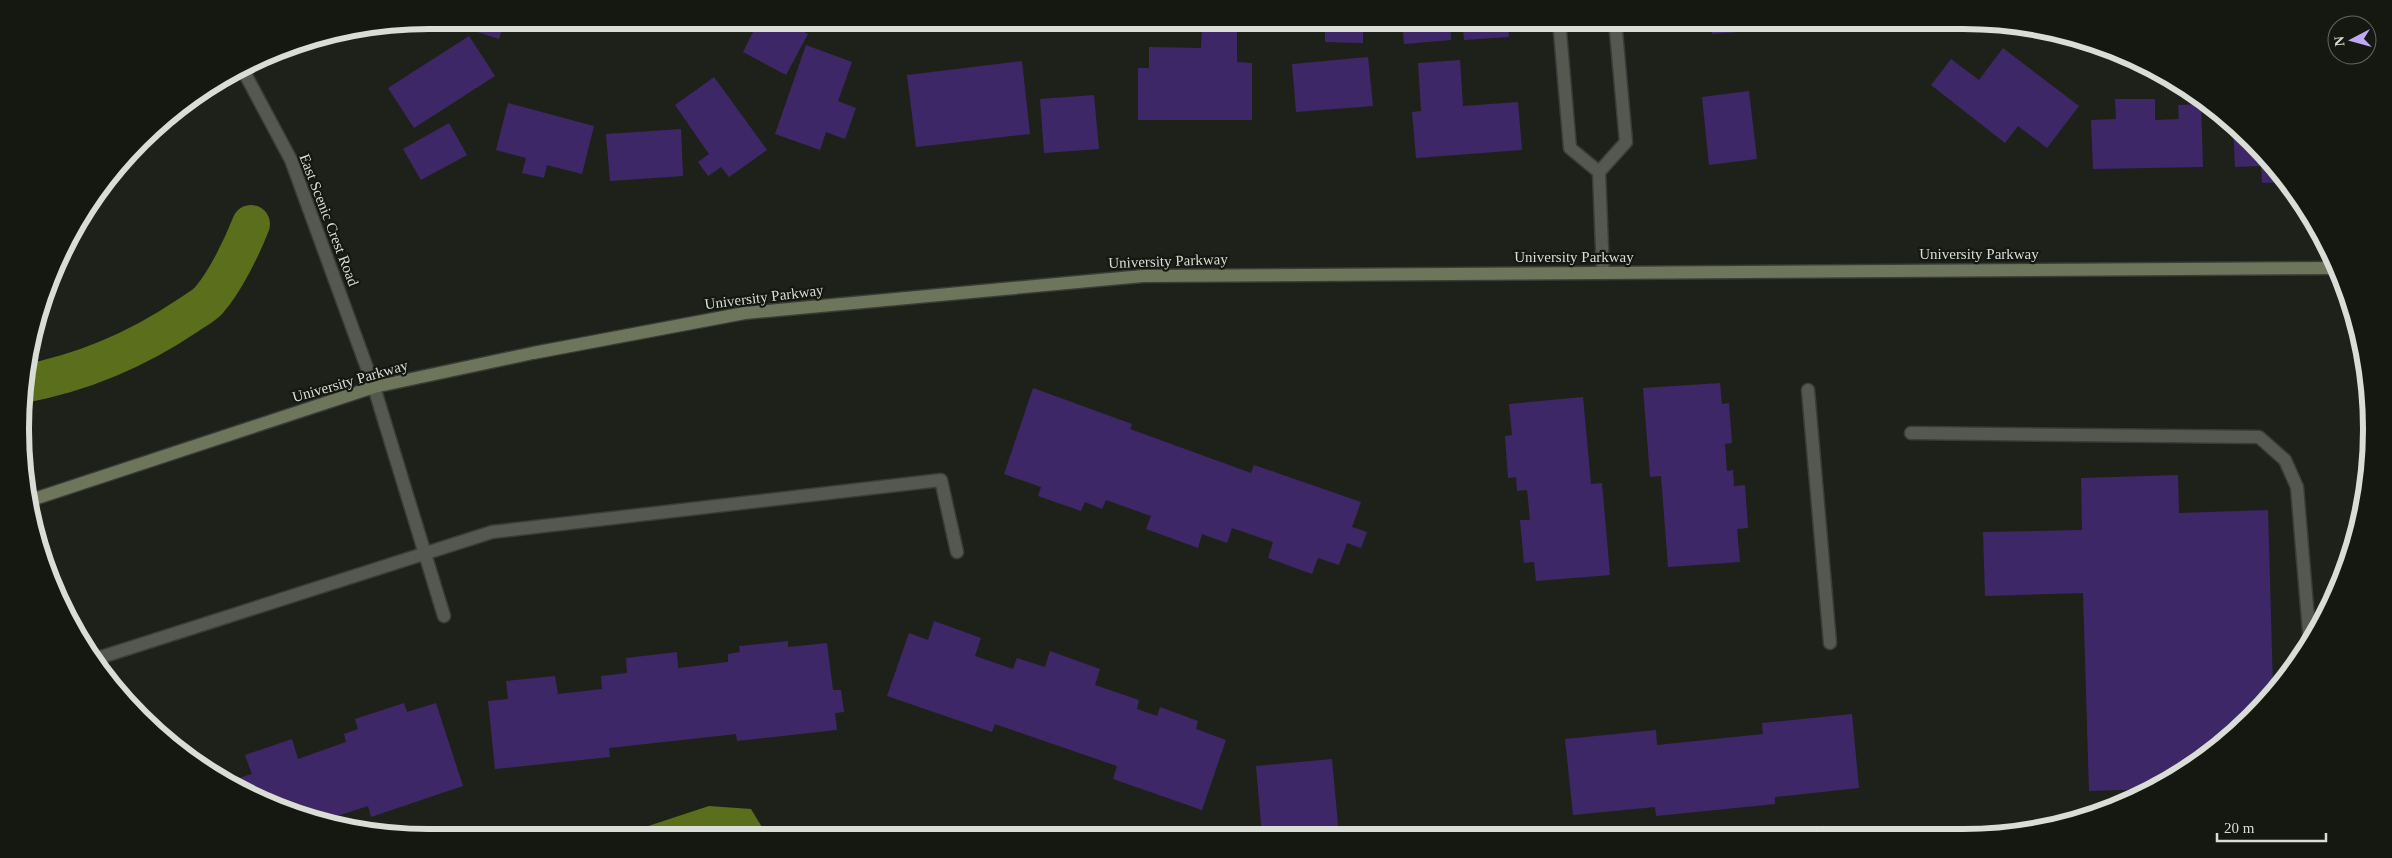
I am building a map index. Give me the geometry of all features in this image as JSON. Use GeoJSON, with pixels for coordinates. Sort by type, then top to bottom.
{"type":"FeatureCollection","features":[{"type":"Feature","properties":{"kind":"main road","name":"University Parkway"},"geometry":{"type":"LineString","coordinates":[[35,499],[374,387],[533,353],[755,312],[1143,276],[2329,268]]}},
{"type":"Feature","properties":{"kind":"street"},"geometry":{"type":"LineString","coordinates":[[1560,29],[1570,148],[1599,172]]}},
{"type":"Feature","properties":{"kind":"street"},"geometry":{"type":"LineString","coordinates":[[1604,273],[1599,172],[1626,142],[1616,29]]}},
{"type":"Feature","properties":{"kind":"street","name":"East Scenic Crest Road"},"geometry":{"type":"LineString","coordinates":[[245,74],[290,160],[374,387],[444,616]]}},
{"type":"Feature","properties":{"kind":"street"},"geometry":{"type":"LineString","coordinates":[[1808,390],[1830,643]]}},
{"type":"Feature","properties":{"kind":"street"},"geometry":{"type":"LineString","coordinates":[[1911,433],[2259,437],[2285,460],[2297,487],[2309,631]]}},
{"type":"Feature","properties":{"kind":"street"},"geometry":{"type":"LineString","coordinates":[[100,657],[492,532],[942,480],[957,552]]}},
{"type":"Feature","properties":{"kind":"shaded area"},"geometry":{"type":"Polygon","coordinates":[[[709,806],[751,809],[763,829],[639,829],[709,806]]]}},
{"type":"Feature","properties":{"kind":"building"},"geometry":{"type":"Polygon","coordinates":[[[468,29],[502,29],[499,39],[468,29]]]}},
{"type":"Feature","properties":{"kind":"building"},"geometry":{"type":"Polygon","coordinates":[[[754,29],[798,29],[808,34],[786,75],[743,52],[754,29]]]}},
{"type":"Feature","properties":{"kind":"building"},"geometry":{"type":"Polygon","coordinates":[[[1202,29],[1237,29],[1237,62],[1252,63],[1252,120],[1138,120],[1138,68],[1149,68],[1149,47],[1201,48],[1202,29]]]}},
{"type":"Feature","properties":{"kind":"building"},"geometry":{"type":"Polygon","coordinates":[[[1325,29],[1363,29],[1363,43],[1325,42],[1325,29]]]}},
{"type":"Feature","properties":{"kind":"building"},"geometry":{"type":"Polygon","coordinates":[[[1403,29],[1450,29],[1451,40],[1404,44],[1403,29]]]}},
{"type":"Feature","properties":{"kind":"building"},"geometry":{"type":"Polygon","coordinates":[[[1463,29],[1509,29],[1509,37],[1464,40],[1463,29]]]}},
{"type":"Feature","properties":{"kind":"building"},"geometry":{"type":"Polygon","coordinates":[[[1712,29],[1764,30],[1712,34],[1712,29]]]}},
{"type":"Feature","properties":{"kind":"building"},"geometry":{"type":"Polygon","coordinates":[[[469,36],[495,76],[414,128],[388,88],[469,36]]]}},
{"type":"Feature","properties":{"kind":"building"},"geometry":{"type":"Polygon","coordinates":[[[806,45],[852,62],[838,101],[856,108],[845,139],[826,132],[820,150],[775,134],[806,45]]]}},
{"type":"Feature","properties":{"kind":"building"},"geometry":{"type":"Polygon","coordinates":[[[2003,48],[2079,106],[2047,148],[2018,126],[2005,143],[1931,85],[1951,59],[1979,80],[2003,48]]]}},
{"type":"Feature","properties":{"kind":"building"},"geometry":{"type":"Polygon","coordinates":[[[1368,57],[1373,106],[1296,112],[1292,64],[1368,57]]]}},
{"type":"Feature","properties":{"kind":"building"},"geometry":{"type":"Polygon","coordinates":[[[1460,60],[1463,106],[1518,102],[1522,150],[1416,158],[1412,112],[1421,111],[1418,63],[1460,60]]]}},
{"type":"Feature","properties":{"kind":"building"},"geometry":{"type":"Polygon","coordinates":[[[1022,61],[1030,134],[916,147],[907,75],[1022,61]]]}},
{"type":"Feature","properties":{"kind":"building"},"geometry":{"type":"Polygon","coordinates":[[[714,77],[767,150],[729,177],[721,167],[708,176],[698,162],[709,154],[675,105],[714,77]]]}},
{"type":"Feature","properties":{"kind":"building"},"geometry":{"type":"Polygon","coordinates":[[[1749,91],[1757,159],[1709,165],[1702,97],[1749,91]]]}},
{"type":"Feature","properties":{"kind":"building"},"geometry":{"type":"Polygon","coordinates":[[[1094,95],[1099,149],[1044,153],[1040,99],[1094,95]]]}},
{"type":"Feature","properties":{"kind":"building"},"geometry":{"type":"Polygon","coordinates":[[[2115,99],[2155,99],[2155,120],[2179,119],[2178,105],[2197,104],[2201,107],[2203,167],[2093,169],[2091,120],[2116,119],[2115,99]]]}},
{"type":"Feature","properties":{"kind":"building"},"geometry":{"type":"Polygon","coordinates":[[[508,103],[594,126],[582,174],[547,165],[544,178],[522,173],[526,158],[496,150],[508,103]]]}},
{"type":"Feature","properties":{"kind":"building"},"geometry":{"type":"Polygon","coordinates":[[[449,123],[467,155],[421,180],[403,149],[449,123]]]}},
{"type":"Feature","properties":{"kind":"building"},"geometry":{"type":"Polygon","coordinates":[[[681,129],[683,176],[610,181],[606,134],[681,129]]]}},
{"type":"Feature","properties":{"kind":"building"},"geometry":{"type":"Polygon","coordinates":[[[2233,134],[2279,182],[2262,183],[2261,166],[2235,167],[2233,134]]]}},
{"type":"Feature","properties":{"kind":"building"},"geometry":{"type":"Polygon","coordinates":[[[1720,383],[1722,404],[1729,403],[1732,443],[1725,444],[1727,471],[1733,470],[1734,486],[1745,485],[1748,528],[1737,529],[1740,562],[1668,567],[1661,476],[1650,477],[1643,388],[1720,383]]]}},
{"type":"Feature","properties":{"kind":"building"},"geometry":{"type":"Polygon","coordinates":[[[1033,388],[1132,424],[1130,429],[1251,473],[1254,465],[1361,502],[1352,527],[1367,532],[1361,548],[1347,543],[1339,565],[1318,558],[1312,574],[1268,558],[1273,542],[1232,528],[1227,543],[1202,534],[1198,548],[1146,529],[1151,516],[1106,500],[1102,509],[1085,502],[1081,511],[1038,496],[1041,487],[1004,474],[1033,388]]]}},
{"type":"Feature","properties":{"kind":"building"},"geometry":{"type":"Polygon","coordinates":[[[1583,397],[1591,484],[1602,483],[1610,575],[1536,581],[1534,562],[1524,563],[1520,520],[1530,520],[1527,490],[1517,491],[1516,477],[1508,478],[1505,436],[1512,435],[1509,404],[1583,397]]]}},
{"type":"Feature","properties":{"kind":"building"},"geometry":{"type":"Polygon","coordinates":[[[2178,475],[2179,513],[2268,510],[2273,683],[2246,712],[2207,747],[2163,776],[2137,790],[2089,791],[2083,593],[1985,596],[1983,532],[2082,530],[2081,478],[2178,475]]]}},
{"type":"Feature","properties":{"kind":"building"},"geometry":{"type":"Polygon","coordinates":[[[934,621],[981,638],[975,656],[1013,669],[1017,658],[1045,667],[1050,651],[1100,669],[1095,685],[1139,700],[1137,709],[1157,716],[1160,707],[1198,721],[1196,729],[1226,740],[1202,810],[1113,779],[1117,766],[995,724],[992,732],[887,696],[909,633],[928,640],[934,621]]]}},
{"type":"Feature","properties":{"kind":"building"},"geometry":{"type":"Polygon","coordinates":[[[788,641],[788,647],[827,643],[833,690],[841,690],[844,712],[835,713],[837,730],[737,741],[736,734],[609,748],[610,757],[495,769],[488,701],[508,699],[506,681],[555,676],[558,694],[602,689],[601,676],[627,673],[626,658],[677,652],[678,668],[728,662],[728,654],[740,652],[739,646],[788,641]]]}},
{"type":"Feature","properties":{"kind":"building"},"geometry":{"type":"Polygon","coordinates":[[[404,703],[407,712],[436,703],[463,786],[371,817],[368,806],[332,818],[276,799],[235,779],[252,774],[245,755],[292,739],[298,759],[346,742],[344,734],[358,729],[355,719],[404,703]]]}},
{"type":"Feature","properties":{"kind":"building"},"geometry":{"type":"Polygon","coordinates":[[[1852,714],[1859,788],[1775,797],[1775,804],[1656,816],[1655,807],[1573,815],[1565,739],[1656,730],[1657,745],[1763,734],[1762,723],[1852,714]]]}},
{"type":"Feature","properties":{"kind":"building"},"geometry":{"type":"Polygon","coordinates":[[[1332,759],[1338,829],[1261,829],[1256,766],[1332,759]]]}},
{"type":"Feature","properties":{"kind":"building"},"geometry":{"type":"Polygon","coordinates":[[[1824,825],[1827,829],[1819,829],[1824,825]]]}},
{"type":"Feature","properties":{"kind":"waterway"},"geometry":{"type":"LineString","coordinates":[[32,382],[67,373],[109,358],[149,339],[202,306],[215,293],[227,274],[251,224]]}}]}
